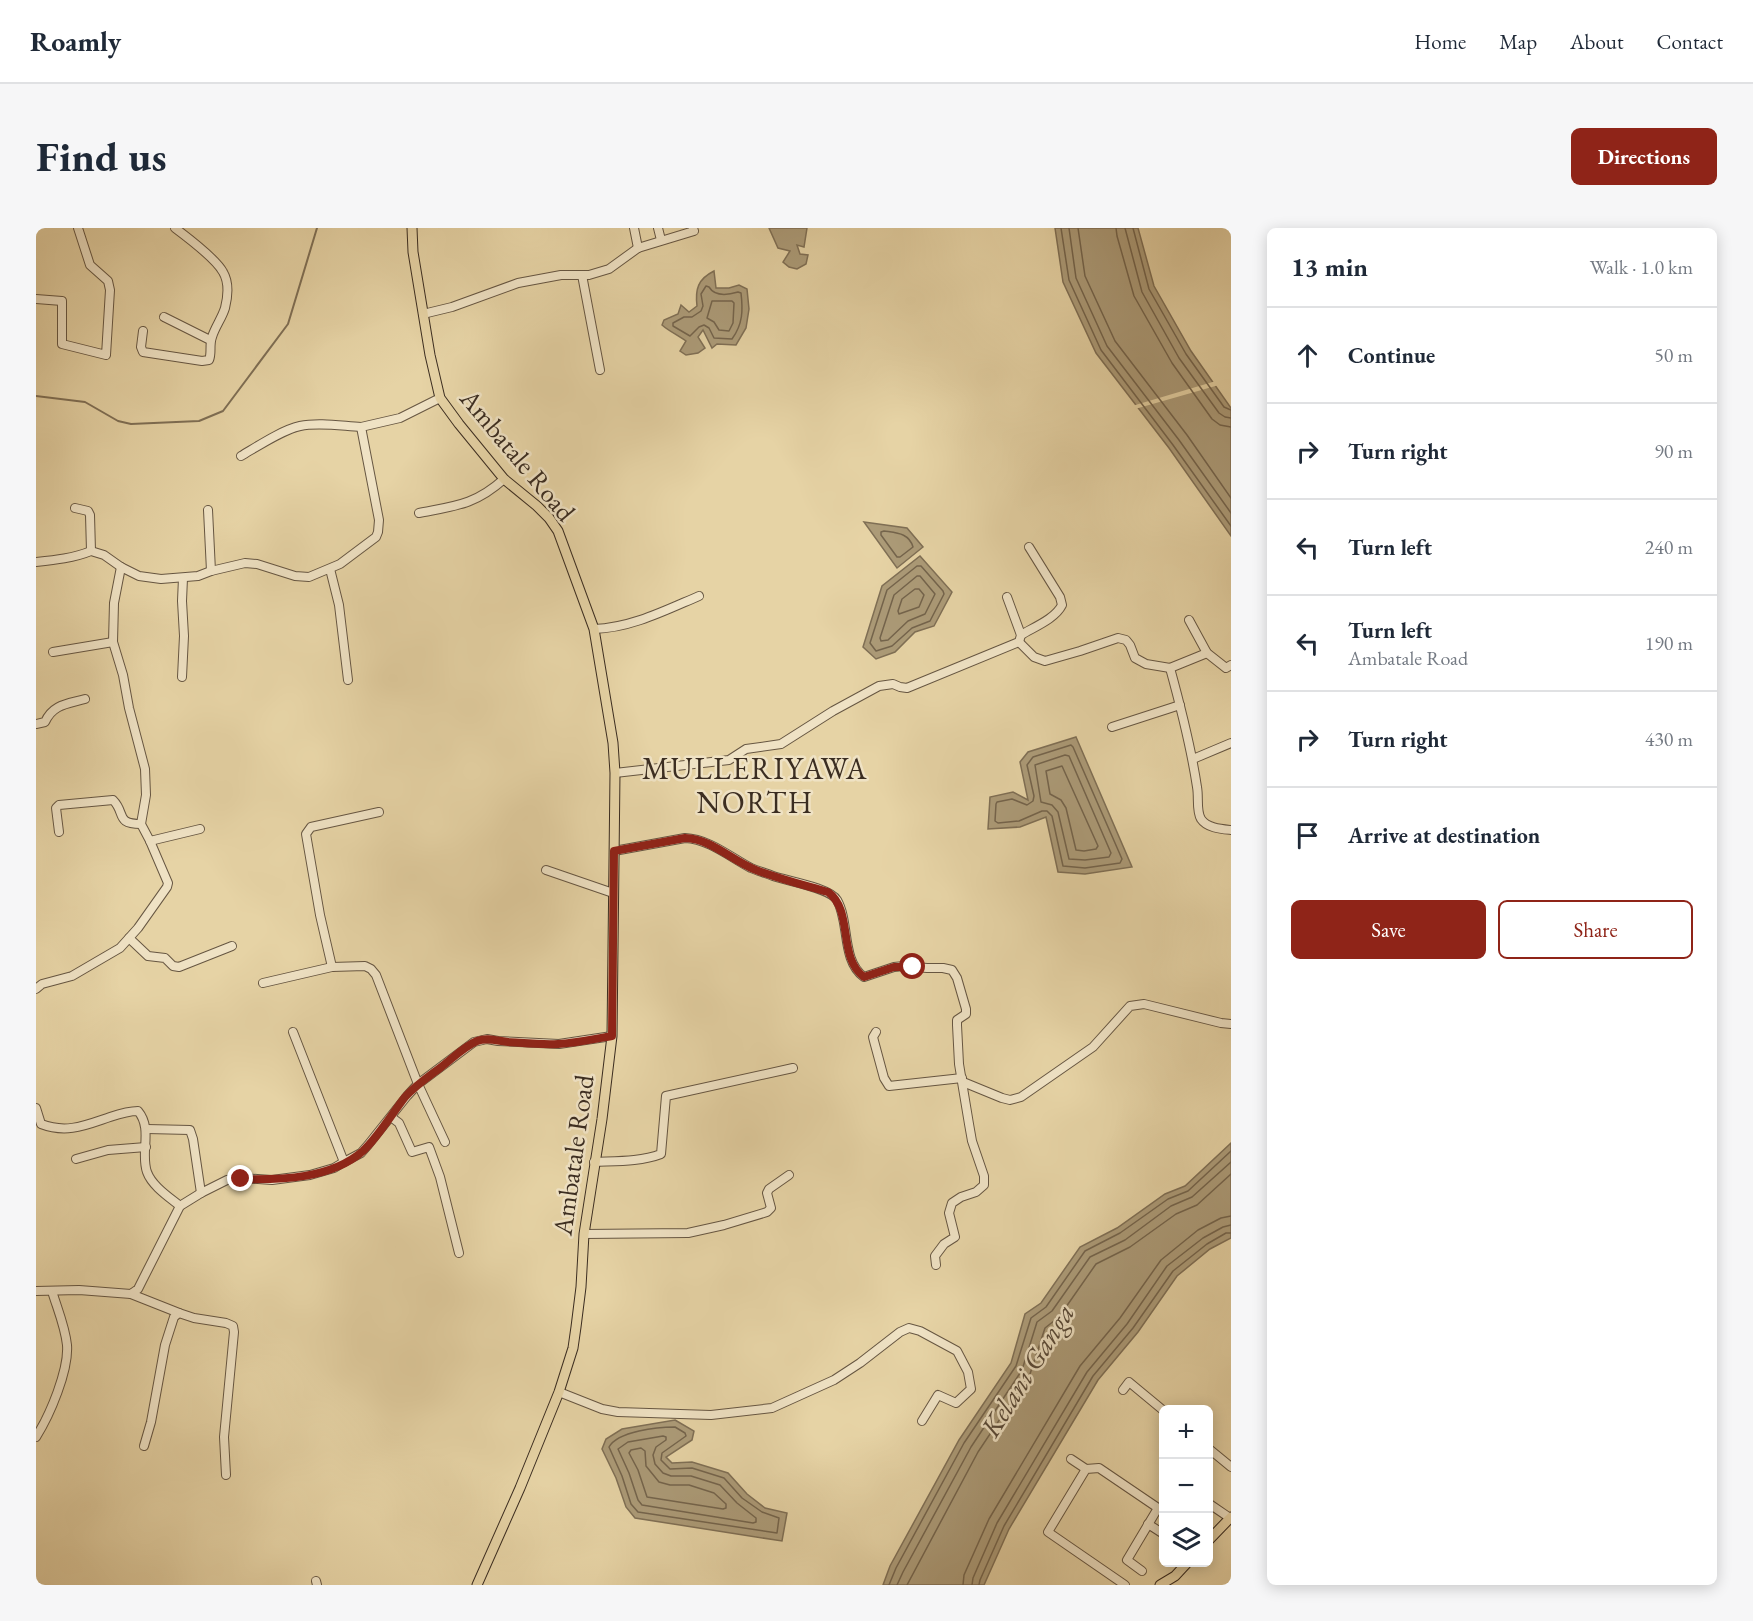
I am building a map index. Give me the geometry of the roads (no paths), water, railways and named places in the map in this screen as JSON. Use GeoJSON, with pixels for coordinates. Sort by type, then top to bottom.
{"type":"FeatureCollection","features":[{"type":"Feature","properties":{"kind":"main road","name":"Ambatale Road"},"geometry":{"type":"LineString","coordinates":[[412,228],[413,252],[423,314],[440,398],[504,479],[543,512],[558,531],[594,629],[613,743],[615,773],[612,1036],[584,1234],[581,1287],[573,1348],[560,1392],[477,1585]]}},
{"type":"Feature","properties":{"kind":"main road"},"geometry":{"type":"LineString","coordinates":[[1213,1536],[1230,1517]]}},
{"type":"Feature","properties":{"kind":"main road"},"geometry":{"type":"LineString","coordinates":[[1161,1585],[1184,1567]]}},
{"type":"Feature","properties":{"kind":"street"},"geometry":{"type":"LineString","coordinates":[[36,299],[62,301],[63,344],[106,355],[110,290],[108,281],[90,265],[78,228]]}},
{"type":"Feature","properties":{"kind":"street"},"geometry":{"type":"LineString","coordinates":[[143,332],[141,347],[143,352],[202,361],[209,360],[211,357],[210,340],[224,310],[228,295],[226,281],[216,262],[175,228]]}},
{"type":"Feature","properties":{"kind":"street"},"geometry":{"type":"LineString","coordinates":[[634,228],[638,248]]}},
{"type":"Feature","properties":{"kind":"street"},"geometry":{"type":"LineString","coordinates":[[658,228],[661,240]]}},
{"type":"Feature","properties":{"kind":"street"},"geometry":{"type":"LineString","coordinates":[[423,314],[452,307],[518,283],[551,276],[582,275],[609,269],[638,248],[693,230]]}},
{"type":"Feature","properties":{"kind":"street"},"geometry":{"type":"LineString","coordinates":[[582,275],[600,370]]}},
{"type":"Feature","properties":{"kind":"street"},"geometry":{"type":"LineString","coordinates":[[164,317],[210,340]]}},
{"type":"Feature","properties":{"kind":"street"},"geometry":{"type":"LineString","coordinates":[[241,456],[299,426],[318,424],[361,427],[400,418],[440,398]]}},
{"type":"Feature","properties":{"kind":"street"},"geometry":{"type":"LineString","coordinates":[[36,562],[83,554],[91,550],[104,555],[138,576],[161,579],[198,576],[245,563],[257,564],[295,576],[309,577],[330,569],[376,537],[378,532],[379,520],[361,427]]}},
{"type":"Feature","properties":{"kind":"street"},"geometry":{"type":"LineString","coordinates":[[419,513],[463,504],[490,492],[504,479]]}},
{"type":"Feature","properties":{"kind":"street"},"geometry":{"type":"LineString","coordinates":[[75,508],[88,511],[90,515],[91,550]]}},
{"type":"Feature","properties":{"kind":"street"},"geometry":{"type":"LineString","coordinates":[[208,510],[211,571]]}},
{"type":"Feature","properties":{"kind":"street"},"geometry":{"type":"LineString","coordinates":[[615,773],[729,760],[746,749],[781,744],[832,711],[879,686],[893,684],[908,688],[1020,639],[1061,609],[1062,605],[1060,597],[1029,548]]}},
{"type":"Feature","properties":{"kind":"street"},"geometry":{"type":"LineString","coordinates":[[36,989],[42,984],[72,976],[120,948],[168,883],[141,824],[146,795],[145,769],[113,642],[114,603],[121,567]]}},
{"type":"Feature","properties":{"kind":"street"},"geometry":{"type":"LineString","coordinates":[[330,569],[339,605],[348,680]]}},
{"type":"Feature","properties":{"kind":"street"},"geometry":{"type":"LineString","coordinates":[[182,677],[183,578]]}},
{"type":"Feature","properties":{"kind":"street"},"geometry":{"type":"LineString","coordinates":[[594,629],[628,624],[699,596]]}},
{"type":"Feature","properties":{"kind":"street"},"geometry":{"type":"LineString","coordinates":[[1007,597],[1020,639],[1034,657],[1045,661],[1118,638],[1126,640],[1135,658],[1146,664],[1170,668],[1207,653]]}},
{"type":"Feature","properties":{"kind":"street"},"geometry":{"type":"LineString","coordinates":[[1189,620],[1207,653],[1226,668],[1231,665]]}},
{"type":"Feature","properties":{"kind":"street"},"geometry":{"type":"LineString","coordinates":[[53,652],[113,642]]}},
{"type":"Feature","properties":{"kind":"street"},"geometry":{"type":"LineString","coordinates":[[1170,668],[1193,759],[1199,815],[1208,825],[1231,830]]}},
{"type":"Feature","properties":{"kind":"street"},"geometry":{"type":"LineString","coordinates":[[36,724],[45,722],[48,714],[54,708],[85,699]]}},
{"type":"Feature","properties":{"kind":"street"},"geometry":{"type":"LineString","coordinates":[[1112,728],[1180,705]]}},
{"type":"Feature","properties":{"kind":"street"},"geometry":{"type":"LineString","coordinates":[[1193,759],[1231,743]]}},
{"type":"Feature","properties":{"kind":"street"},"geometry":{"type":"LineString","coordinates":[[59,832],[56,808],[58,805],[113,801],[124,820],[130,824],[141,824]]}},
{"type":"Feature","properties":{"kind":"street"},"geometry":{"type":"LineString","coordinates":[[332,967],[320,915],[306,834],[311,826],[379,812]]}},
{"type":"Feature","properties":{"kind":"street"},"geometry":{"type":"LineString","coordinates":[[150,841],[200,829]]}},
{"type":"Feature","properties":{"kind":"street"},"geometry":{"type":"LineString","coordinates":[[614,851],[685,838],[696,839],[710,844],[754,869],[828,892],[836,897],[852,962],[857,972],[864,977],[904,966],[952,970],[957,978],[966,1009],[966,1014],[957,1020],[962,1080],[970,1132],[984,1176],[984,1185],[976,1192],[952,1203],[949,1213],[955,1237],[944,1244],[935,1256],[936,1265]]}},
{"type":"Feature","properties":{"kind":"street"},"geometry":{"type":"LineString","coordinates":[[546,870],[613,893]]}},
{"type":"Feature","properties":{"kind":"street"},"geometry":{"type":"LineString","coordinates":[[129,938],[148,956],[163,957],[173,966],[178,967],[232,946]]}},
{"type":"Feature","properties":{"kind":"street"},"geometry":{"type":"LineString","coordinates":[[263,983],[332,967],[365,966],[371,969],[376,975],[418,1084],[445,1142]]}},
{"type":"Feature","properties":{"kind":"street"},"geometry":{"type":"LineString","coordinates":[[876,1032],[873,1041],[884,1078],[889,1086],[962,1080],[1011,1100],[1021,1097],[1093,1047],[1130,1006],[1144,1004],[1231,1024]]}},
{"type":"Feature","properties":{"kind":"street"},"geometry":{"type":"LineString","coordinates":[[293,1032],[344,1162]]}},
{"type":"Feature","properties":{"kind":"street"},"geometry":{"type":"LineString","coordinates":[[36,1291],[79,1290],[131,1294],[138,1289],[180,1206],[227,1180],[272,1180],[310,1175],[334,1168],[361,1153],[418,1084],[467,1047],[480,1040],[559,1044],[612,1036]]}},
{"type":"Feature","properties":{"kind":"street"},"geometry":{"type":"LineString","coordinates":[[594,1161],[653,1158],[661,1154],[666,1096],[793,1068]]}},
{"type":"Feature","properties":{"kind":"street"},"geometry":{"type":"LineString","coordinates":[[36,1108],[41,1124],[54,1129],[76,1128],[134,1111],[141,1113],[147,1129],[145,1160],[148,1175],[154,1184],[180,1206]]}},
{"type":"Feature","properties":{"kind":"street"},"geometry":{"type":"LineString","coordinates":[[391,1117],[399,1123],[412,1152],[429,1147],[440,1177],[459,1253]]}},
{"type":"Feature","properties":{"kind":"street"},"geometry":{"type":"LineString","coordinates":[[147,1129],[190,1130],[194,1139],[201,1193]]}},
{"type":"Feature","properties":{"kind":"street"},"geometry":{"type":"LineString","coordinates":[[76,1159],[108,1150],[146,1147]]}},
{"type":"Feature","properties":{"kind":"street"},"geometry":{"type":"LineString","coordinates":[[584,1234],[688,1233],[723,1225],[767,1212],[771,1208],[767,1193],[789,1175]]}},
{"type":"Feature","properties":{"kind":"street"},"geometry":{"type":"LineString","coordinates":[[36,1437],[52,1406],[66,1361],[67,1342],[52,1291]]}},
{"type":"Feature","properties":{"kind":"street"},"geometry":{"type":"LineString","coordinates":[[131,1294],[194,1318],[233,1326],[224,1437],[226,1475]]}},
{"type":"Feature","properties":{"kind":"street"},"geometry":{"type":"LineString","coordinates":[[144,1446],[151,1422],[165,1345],[174,1317],[179,1313]]}},
{"type":"Feature","properties":{"kind":"street"},"geometry":{"type":"LineString","coordinates":[[560,1392],[602,1409],[618,1412],[711,1414],[772,1408],[834,1380],[900,1332],[909,1328],[920,1331],[957,1351],[968,1371],[971,1389],[956,1403],[938,1395],[922,1421]]}},
{"type":"Feature","properties":{"kind":"street"},"geometry":{"type":"LineString","coordinates":[[1123,1390],[1129,1382],[1159,1407]]}},
{"type":"Feature","properties":{"kind":"street"},"geometry":{"type":"LineString","coordinates":[[1213,1451],[1231,1467]]}},
{"type":"Feature","properties":{"kind":"street"},"geometry":{"type":"LineString","coordinates":[[1071,1459],[1086,1469],[1100,1468],[1158,1508],[1127,1560],[1142,1571]]}},
{"type":"Feature","properties":{"kind":"street"},"geometry":{"type":"LineString","coordinates":[[1086,1469],[1048,1532],[1125,1585]]}},
{"type":"Feature","properties":{"kind":"street"},"geometry":{"type":"LineString","coordinates":[[1213,1506],[1230,1517]]}},
{"type":"Feature","properties":{"kind":"street"},"geometry":{"type":"LineString","coordinates":[[1149,1524],[1159,1531]]}},
{"type":"Feature","properties":{"kind":"water"},"geometry":{"type":"Polygon","coordinates":[[[769,228],[807,228],[804,247],[797,245],[800,254],[808,255],[806,264],[797,269],[783,262],[790,251],[778,248],[769,228]]]}},
{"type":"Feature","properties":{"kind":"water"},"geometry":{"type":"Polygon","coordinates":[[[1055,228],[1138,228],[1154,286],[1191,351],[1231,408],[1231,536],[1169,448],[1096,353],[1063,282],[1055,228]]]}},
{"type":"Feature","properties":{"kind":"water"},"geometry":{"type":"Polygon","coordinates":[[[714,271],[716,288],[739,285],[747,289],[749,309],[746,328],[736,345],[717,344],[712,348],[703,330],[698,337],[705,348],[698,353],[686,355],[680,351],[686,341],[662,325],[664,320],[678,314],[681,305],[689,312],[697,306],[699,285],[704,277],[714,271]]]}},
{"type":"Feature","properties":{"kind":"water"},"geometry":{"type":"Polygon","coordinates":[[[864,522],[907,528],[923,547],[897,568],[864,522]]]}},
{"type":"Feature","properties":{"kind":"water"},"geometry":{"type":"Polygon","coordinates":[[[920,556],[952,592],[934,626],[915,632],[895,652],[876,659],[863,647],[882,586],[920,556]]]}},
{"type":"Feature","properties":{"kind":"water"},"geometry":{"type":"Polygon","coordinates":[[[1076,737],[1132,867],[1085,874],[1058,872],[1046,817],[1020,827],[988,829],[990,797],[1013,792],[1028,800],[1020,762],[1028,752],[1076,737]]]}},
{"type":"Feature","properties":{"kind":"water","name":"Kelani Ganga"},"geometry":{"type":"Polygon","coordinates":[[[1231,1143],[1231,1238],[1210,1249],[1177,1276],[1138,1332],[1098,1380],[1009,1529],[984,1585],[883,1585],[890,1566],[959,1440],[1011,1363],[1025,1314],[1041,1303],[1080,1247],[1117,1228],[1165,1194],[1185,1186],[1231,1143]]]}},
{"type":"Feature","properties":{"kind":"water"},"geometry":{"type":"Polygon","coordinates":[[[675,1420],[694,1431],[692,1440],[666,1457],[672,1463],[692,1462],[728,1473],[747,1494],[765,1508],[787,1513],[782,1541],[635,1518],[626,1507],[616,1478],[602,1449],[606,1439],[622,1429],[675,1420]]]}},
{"type":"Feature","properties":{"kind":"waterway"},"geometry":{"type":"LineString","coordinates":[[36,396],[85,402],[118,421],[131,424],[199,421],[223,411],[288,324],[317,228]]}},
{"type":"Feature","properties":{"kind":"district","name":"MULLERIYAWA NORTH"},"geometry":{"type":"Point","coordinates":[755,785]}}]}
